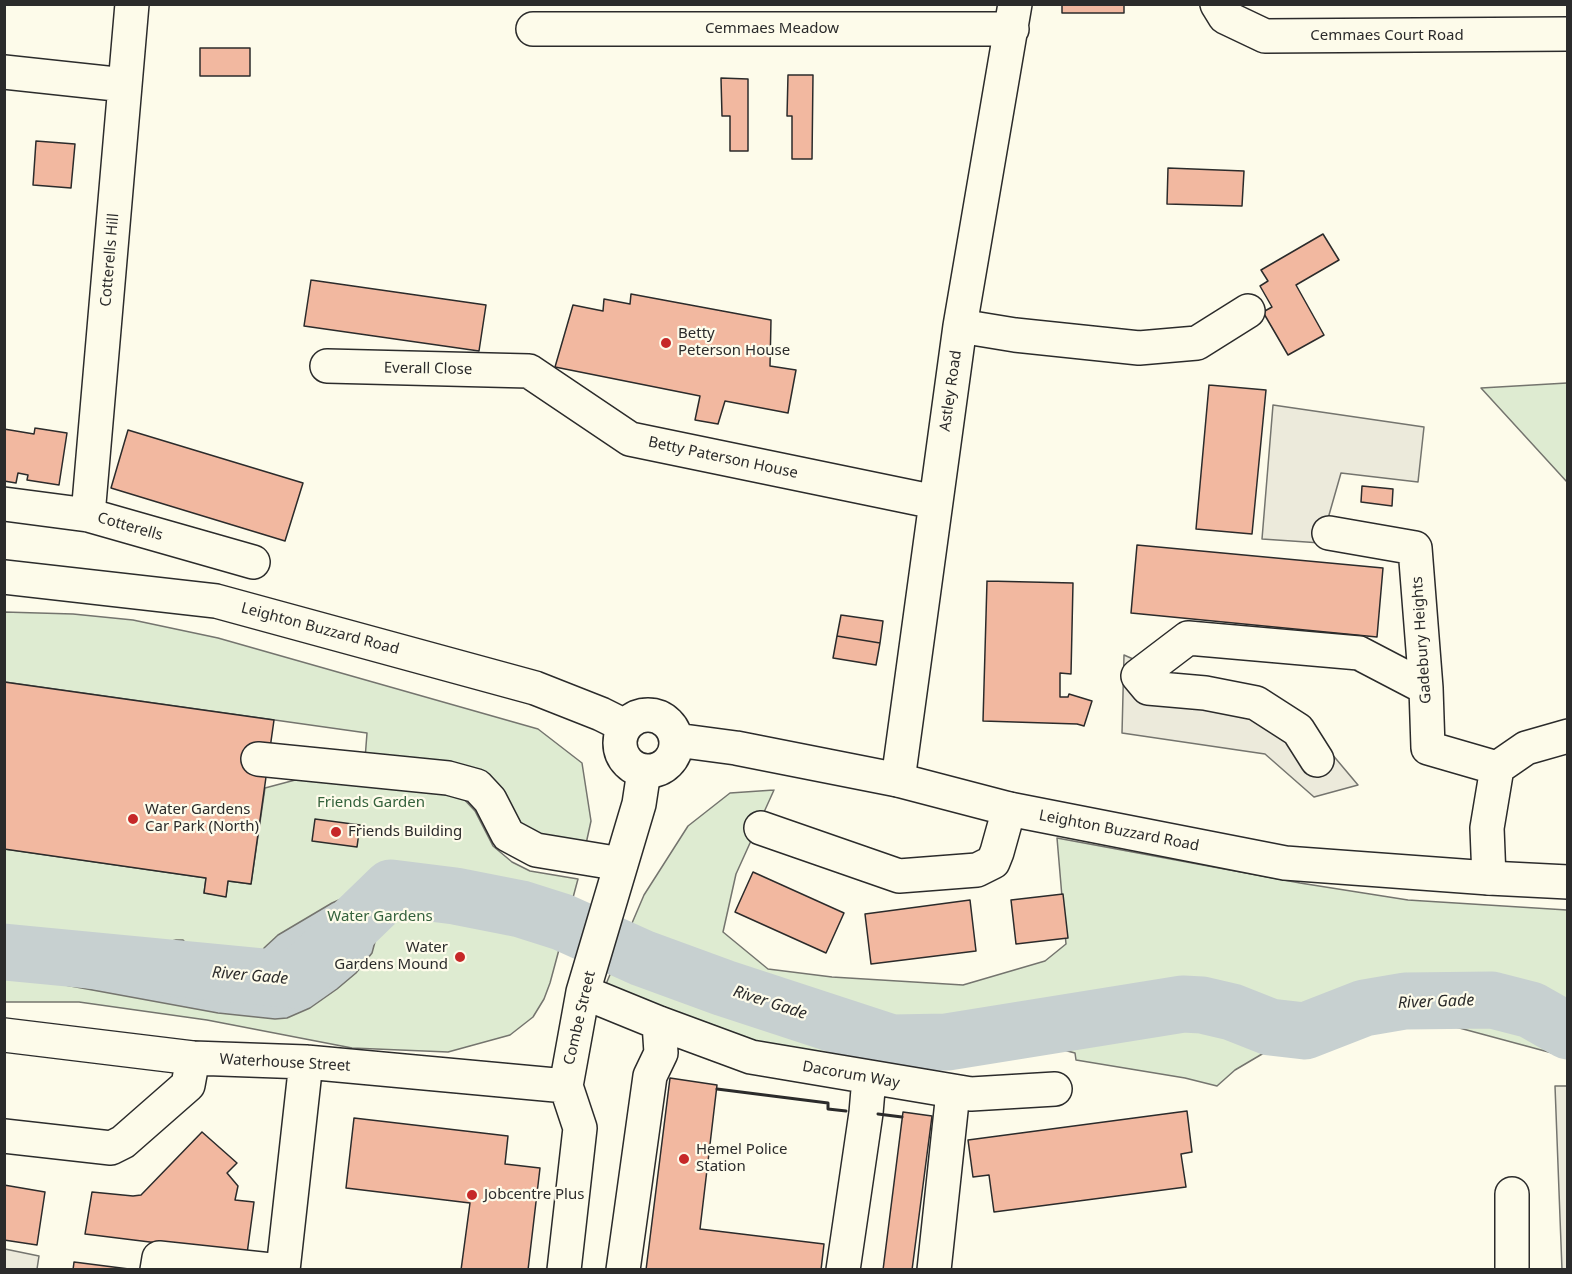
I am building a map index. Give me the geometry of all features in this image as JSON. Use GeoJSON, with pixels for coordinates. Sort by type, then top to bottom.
{"type":"FeatureCollection","features":[{"type":"Feature","properties":{"kind":"street","name":"Cotterells Hill"},"geometry":{"type":"LineString","coordinates":[[88,515],[132,4]]}},
{"type":"Feature","properties":{"kind":"street","name":"Cemmaes Court Road"},"geometry":{"type":"LineString","coordinates":[[1217,4],[1225,17],[1265,36],[1568,34]]}},
{"type":"Feature","properties":{"kind":"street","name":"Cemmaes Meadow"},"geometry":{"type":"LineString","coordinates":[[533,29],[1014,16]]}},
{"type":"Feature","properties":{"kind":"street","name":"Astley Road"},"geometry":{"type":"LineString","coordinates":[[898,780],[960,326],[1014,16]]}},
{"type":"Feature","properties":{"kind":"street"},"geometry":{"type":"LineString","coordinates":[[4,72],[125,85]]}},
{"type":"Feature","properties":{"kind":"street"},"geometry":{"type":"LineString","coordinates":[[960,326],[1139,348],[1197,343],[1248,311]]}},
{"type":"Feature","properties":{"kind":"street","name":"Everall Close"},"geometry":{"type":"LineString","coordinates":[[327,366],[529,371]]}},
{"type":"Feature","properties":{"kind":"street","name":"Betty Paterson House"},"geometry":{"type":"LineString","coordinates":[[529,371],[630,439],[935,502]]}},
{"type":"Feature","properties":{"kind":"street","name":"Cotterells"},"geometry":{"type":"LineString","coordinates":[[4,504],[88,515],[253,562]]}},
{"type":"Feature","properties":{"kind":"street","name":"Gadebury Heights"},"geometry":{"type":"LineString","coordinates":[[1329,533],[1415,548],[1426,688],[1428,748],[1497,768]]}},
{"type":"Feature","properties":{"kind":"street","name":"Leighton Buzzard Road"},"geometry":{"type":"LineString","coordinates":[[4,577],[216,601],[535,688],[625,726]]}},
{"type":"Feature","properties":{"kind":"street"},"geometry":{"type":"LineString","coordinates":[[1317,760],[1298,730],[1256,703],[1205,693],[1148,688],[1138,676],[1188,638],[1359,653],[1426,688]]}},
{"type":"Feature","properties":{"kind":"street"},"geometry":{"type":"LineString","coordinates":[[641,716],[660,717],[673,730],[676,740],[676,748],[668,763],[661,768],[645,771],[635,768],[628,762],[620,745],[625,726],[641,716]]}},
{"type":"Feature","properties":{"kind":"street"},"geometry":{"type":"LineString","coordinates":[[1489,878],[1487,828],[1497,768],[1526,748],[1568,736]]}},
{"type":"Feature","properties":{"kind":"street","name":"Leighton Buzzard Road"},"geometry":{"type":"LineString","coordinates":[[676,740],[736,748],[898,780],[1009,809],[1285,863],[1568,882]]}},
{"type":"Feature","properties":{"kind":"street"},"geometry":{"type":"LineString","coordinates":[[258,759],[448,778],[477,786],[490,800],[508,836],[536,850],[621,864]]}},
{"type":"Feature","properties":{"kind":"street","name":"Combe Street"},"geometry":{"type":"LineString","coordinates":[[572,1268],[580,1128],[566,1086],[587,982],[639,804],[645,771]]}},
{"type":"Feature","properties":{"kind":"street"},"geometry":{"type":"LineString","coordinates":[[761,828],[899,876],[977,870],[993,862],[1009,809]]}},
{"type":"Feature","properties":{"kind":"street","name":"Dacorum Way"},"geometry":{"type":"LineString","coordinates":[[587,982],[658,1023],[751,1057],[971,1094],[1055,1089]]}},
{"type":"Feature","properties":{"kind":"street"},"geometry":{"type":"LineString","coordinates":[[623,1269],[650,1076],[661,1053],[658,1023]]}},
{"type":"Feature","properties":{"kind":"street","name":"Waterhouse Street"},"geometry":{"type":"LineString","coordinates":[[4,1035],[193,1058],[306,1062],[566,1086]]}},
{"type":"Feature","properties":{"kind":"street"},"geometry":{"type":"LineString","coordinates":[[4,1136],[111,1148],[123,1142],[188,1085],[193,1058]]}},
{"type":"Feature","properties":{"kind":"street"},"geometry":{"type":"LineString","coordinates":[[283,1269],[306,1062]]}},
{"type":"Feature","properties":{"kind":"street"},"geometry":{"type":"LineString","coordinates":[[843,1269],[866,1113],[869,1077]]}},
{"type":"Feature","properties":{"kind":"street"},"geometry":{"type":"LineString","coordinates":[[943,1247],[953,1092]]}},
{"type":"Feature","properties":{"kind":"street"},"geometry":{"type":"LineString","coordinates":[[1512,1194],[1512,1269]]}},
{"type":"Feature","properties":{"kind":"street"},"geometry":{"type":"LineString","coordinates":[[157,1269],[159,1258],[271,1269]]}},
{"type":"Feature","properties":{"kind":"green space"},"geometry":{"type":"Polygon","coordinates":[[[1568,383],[1567,482],[1481,388],[1568,383]]]}},
{"type":"Feature","properties":{"kind":"green space"},"geometry":{"type":"Polygon","coordinates":[[[4,612],[73,614],[133,620],[218,638],[538,729],[582,763],[591,821],[584,853],[518,824],[510,811],[365,759],[367,733],[5,682],[4,612]]]}},
{"type":"Feature","properties":{"kind":"green space","name":"Water Gardens"},"geometry":{"type":"Polygon","coordinates":[[[314,775],[462,797],[475,811],[493,846],[512,862],[530,871],[578,879],[550,983],[533,1017],[510,1035],[448,1052],[352,1048],[207,1020],[79,1002],[5,1002],[5,849],[206,878],[204,893],[226,896],[228,881],[251,884],[265,788],[314,775]]]}},
{"type":"Feature","properties":{"kind":"green space"},"geometry":{"type":"Polygon","coordinates":[[[774,790],[736,874],[723,932],[768,969],[832,977],[963,985],[1045,961],[1066,944],[1057,838],[1300,883],[1408,900],[1567,910],[1567,1057],[1426,1019],[1313,1024],[1235,1070],[1217,1086],[1185,1078],[1076,1060],[1075,1053],[1048,1046],[947,1053],[934,1069],[741,1046],[606,984],[644,895],[688,826],[730,793],[774,790]]]}},
{"type":"Feature","properties":{"kind":"shaded area"},"geometry":{"type":"Polygon","coordinates":[[[1273,405],[1424,427],[1418,482],[1341,473],[1321,543],[1262,539],[1273,405]]]}},
{"type":"Feature","properties":{"kind":"shaded area"},"geometry":{"type":"Polygon","coordinates":[[[1124,655],[1310,728],[1358,785],[1314,797],[1265,754],[1122,733],[1124,655]]]}},
{"type":"Feature","properties":{"kind":"shaded area","name":"Water Gardens"},"geometry":{"type":"Polygon","coordinates":[[[377,875],[391,884],[391,888],[390,899],[386,901],[372,953],[356,973],[337,989],[310,1008],[287,1018],[275,1019],[218,1013],[5,974],[5,932],[96,950],[99,942],[106,938],[132,944],[158,944],[183,940],[188,946],[189,953],[184,966],[250,979],[264,948],[278,935],[332,903],[357,892],[375,880],[377,875]]]}},
{"type":"Feature","properties":{"kind":"shaded area"},"geometry":{"type":"Polygon","coordinates":[[[1555,1086],[1567,1086],[1568,1269],[1562,1270],[1555,1086]]]}},
{"type":"Feature","properties":{"kind":"shaded area"},"geometry":{"type":"Polygon","coordinates":[[[5,1249],[39,1256],[37,1269],[5,1269],[5,1249]]]}},
{"type":"Feature","properties":{"kind":"building"},"geometry":{"type":"Polygon","coordinates":[[[1062,4],[1124,4],[1124,13],[1062,13],[1062,4]]]}},
{"type":"Feature","properties":{"kind":"building"},"geometry":{"type":"Polygon","coordinates":[[[200,48],[250,48],[250,76],[200,76],[200,48]]]}},
{"type":"Feature","properties":{"kind":"building"},"geometry":{"type":"Polygon","coordinates":[[[788,75],[813,75],[812,159],[792,159],[792,116],[787,116],[788,75]]]}},
{"type":"Feature","properties":{"kind":"building"},"geometry":{"type":"Polygon","coordinates":[[[721,78],[748,79],[748,151],[730,151],[730,116],[722,116],[721,78]]]}},
{"type":"Feature","properties":{"kind":"building"},"geometry":{"type":"Polygon","coordinates":[[[36,141],[75,144],[71,188],[33,185],[36,141]]]}},
{"type":"Feature","properties":{"kind":"building"},"geometry":{"type":"Polygon","coordinates":[[[1168,168],[1244,171],[1242,206],[1167,204],[1168,168]]]}},
{"type":"Feature","properties":{"kind":"building"},"geometry":{"type":"Polygon","coordinates":[[[1323,234],[1339,260],[1296,285],[1324,335],[1288,355],[1263,312],[1272,307],[1260,286],[1268,281],[1261,270],[1323,234]]]}},
{"type":"Feature","properties":{"kind":"building"},"geometry":{"type":"Polygon","coordinates":[[[311,280],[486,305],[479,351],[304,326],[311,280]]]}},
{"type":"Feature","properties":{"kind":"building","name":"Betty Peterson House"},"geometry":{"type":"Polygon","coordinates":[[[631,294],[771,320],[770,366],[796,370],[788,413],[725,401],[718,424],[695,420],[700,396],[555,367],[573,305],[603,311],[604,299],[630,304],[631,294]]]}},
{"type":"Feature","properties":{"kind":"building"},"geometry":{"type":"Polygon","coordinates":[[[1209,385],[1266,390],[1252,534],[1196,529],[1209,385]]]}},
{"type":"Feature","properties":{"kind":"building"},"geometry":{"type":"Polygon","coordinates":[[[35,428],[67,433],[59,485],[27,480],[28,475],[18,473],[16,483],[4,481],[4,429],[34,434],[35,428]]]}},
{"type":"Feature","properties":{"kind":"building"},"geometry":{"type":"Polygon","coordinates":[[[128,430],[303,483],[285,541],[111,488],[128,430]]]}},
{"type":"Feature","properties":{"kind":"building"},"geometry":{"type":"Polygon","coordinates":[[[1362,486],[1393,489],[1392,506],[1361,502],[1362,486]]]}},
{"type":"Feature","properties":{"kind":"building"},"geometry":{"type":"Polygon","coordinates":[[[1137,545],[1383,568],[1377,637],[1131,613],[1137,545]]]}},
{"type":"Feature","properties":{"kind":"building"},"geometry":{"type":"Polygon","coordinates":[[[987,581],[1073,583],[1071,674],[1060,673],[1060,697],[1068,697],[1069,694],[1092,701],[1084,726],[983,721],[987,581]]]}},
{"type":"Feature","properties":{"kind":"building"},"geometry":{"type":"Polygon","coordinates":[[[841,615],[883,621],[880,643],[837,636],[841,615]]]}},
{"type":"Feature","properties":{"kind":"building"},"geometry":{"type":"Polygon","coordinates":[[[837,636],[880,643],[876,665],[833,658],[837,636]]]}},
{"type":"Feature","properties":{"kind":"building","name":"Water Gardens Car Park (North)"},"geometry":{"type":"Polygon","coordinates":[[[4,682],[274,720],[251,884],[228,881],[226,897],[204,893],[206,878],[4,849],[4,682]]]}},
{"type":"Feature","properties":{"kind":"building","name":"Friends Building"},"geometry":{"type":"Polygon","coordinates":[[[315,819],[360,825],[357,847],[312,841],[315,819]]]}},
{"type":"Feature","properties":{"kind":"building"},"geometry":{"type":"Polygon","coordinates":[[[753,872],[844,913],[826,953],[735,912],[753,872]]]}},
{"type":"Feature","properties":{"kind":"building"},"geometry":{"type":"Polygon","coordinates":[[[1063,894],[1068,938],[1016,944],[1011,900],[1063,894]]]}},
{"type":"Feature","properties":{"kind":"building"},"geometry":{"type":"Polygon","coordinates":[[[970,900],[976,951],[871,964],[865,914],[970,900]]]}},
{"type":"Feature","properties":{"kind":"building","name":"Hemel Police Station"},"geometry":{"type":"Polygon","coordinates":[[[670,1078],[717,1085],[700,1229],[824,1244],[821,1270],[646,1270],[670,1078]]]}},
{"type":"Feature","properties":{"kind":"building"},"geometry":{"type":"Polygon","coordinates":[[[1187,1111],[1192,1152],[1181,1154],[1186,1187],[994,1212],[989,1175],[973,1177],[968,1140],[1187,1111]]]}},
{"type":"Feature","properties":{"kind":"building"},"geometry":{"type":"Polygon","coordinates":[[[903,1112],[932,1116],[912,1270],[883,1270],[903,1112]]]}},
{"type":"Feature","properties":{"kind":"building","name":"Jobcentre Plus"},"geometry":{"type":"Polygon","coordinates":[[[354,1118],[508,1136],[505,1164],[540,1168],[528,1270],[461,1270],[470,1203],[346,1188],[354,1118]]]}},
{"type":"Feature","properties":{"kind":"building"},"geometry":{"type":"Polygon","coordinates":[[[202,1132],[237,1163],[227,1173],[238,1186],[235,1200],[254,1202],[247,1254],[85,1234],[92,1192],[141,1195],[202,1132]]]}},
{"type":"Feature","properties":{"kind":"building"},"geometry":{"type":"Polygon","coordinates":[[[4,1185],[45,1192],[37,1245],[4,1240],[4,1185]]]}},
{"type":"Feature","properties":{"kind":"building"},"geometry":{"type":"Polygon","coordinates":[[[74,1262],[129,1269],[129,1270],[73,1270],[74,1262]]]}},
{"type":"Feature","properties":{"kind":"waterway","name":"River Gade"},"geometry":{"type":"LineString","coordinates":[[4,952],[296,980],[391,888],[455,896],[521,909],[562,922],[642,958],[724,988],[892,1043],[947,1042],[1183,1004],[1202,1005],[1232,1012],[1270,1027],[1305,1031],[1364,1008],[1405,1001],[1492,1000],[1531,1010],[1568,1031]]}},
{"type":"Feature","properties":{"kind":"wall"},"geometry":{"type":"LineString","coordinates":[[717,1089],[828,1103],[828,1109],[846,1111]]}},
{"type":"Feature","properties":{"kind":"wall"},"geometry":{"type":"LineString","coordinates":[[878,1114],[902,1117]]}},
{"type":"Feature","properties":{"kind":"place","name":"Betty Peterson House"},"geometry":{"type":"Point","coordinates":[666,343]}},
{"type":"Feature","properties":{"kind":"place","name":"Water Gardens Car Park (North)"},"geometry":{"type":"Point","coordinates":[133,819]}},
{"type":"Feature","properties":{"kind":"place","name":"Friends Building"},"geometry":{"type":"Point","coordinates":[336,832]}},
{"type":"Feature","properties":{"kind":"place","name":"Water Gardens Mound"},"geometry":{"type":"Point","coordinates":[460,957]}},
{"type":"Feature","properties":{"kind":"place","name":"Hemel Police Station"},"geometry":{"type":"Point","coordinates":[684,1159]}},
{"type":"Feature","properties":{"kind":"place","name":"Jobcentre Plus"},"geometry":{"type":"Point","coordinates":[472,1195]}},
{"type":"Feature","properties":{"kind":"park label","name":"Friends Garden"},"geometry":{"type":"Point","coordinates":[371,803]}}]}
